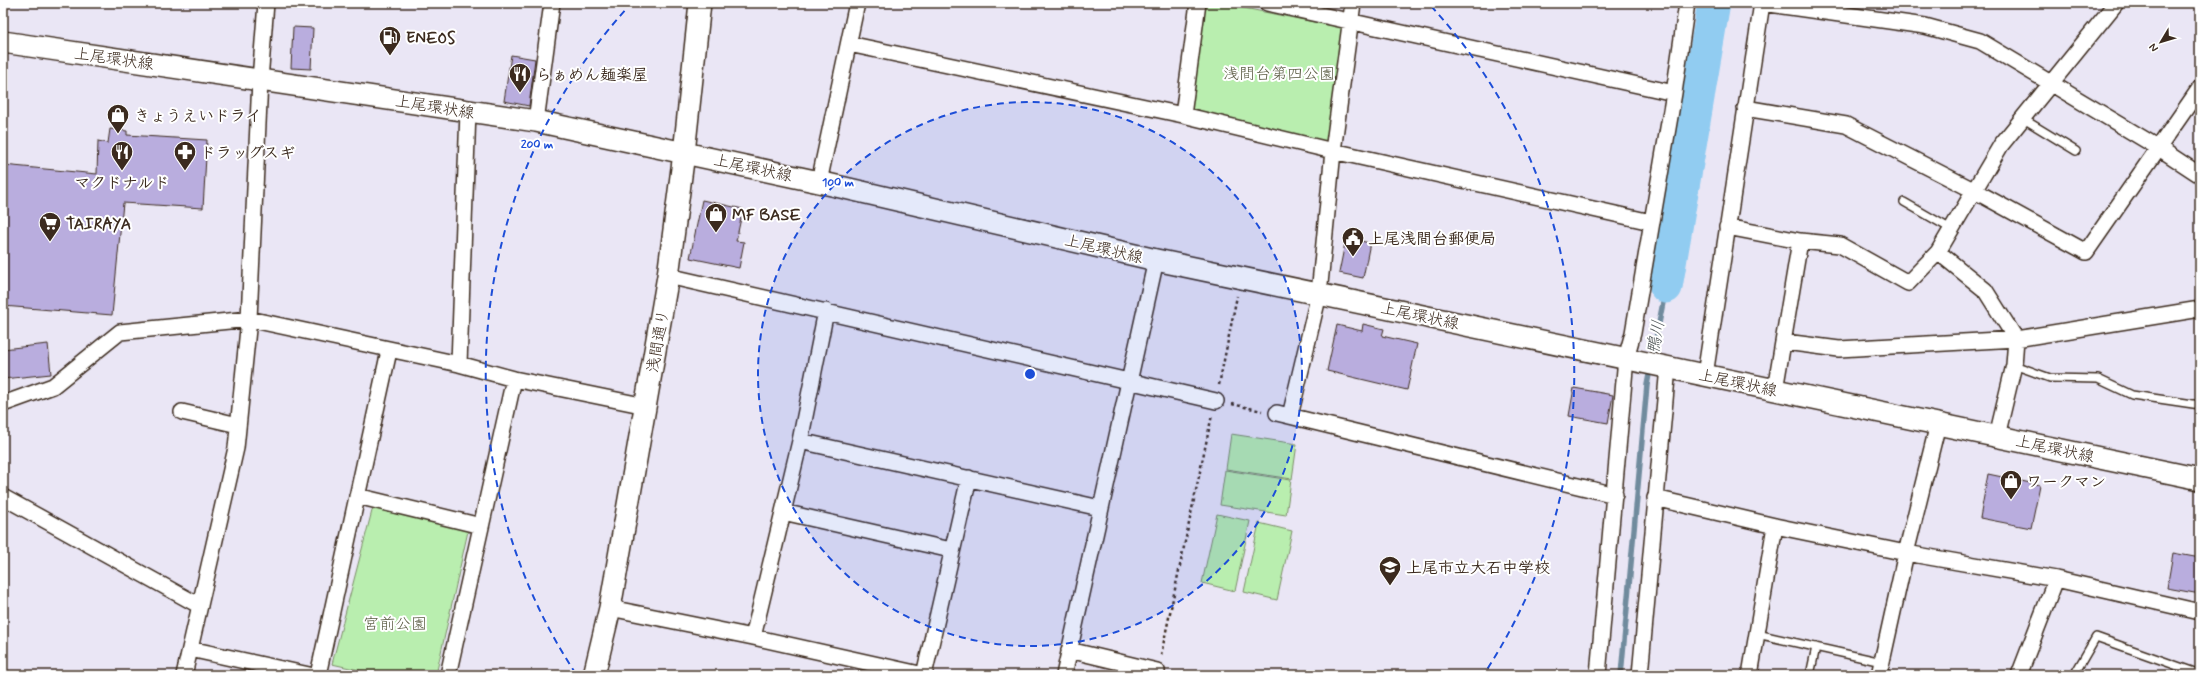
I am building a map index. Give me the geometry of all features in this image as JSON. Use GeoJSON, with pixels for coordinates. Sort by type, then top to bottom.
{"type":"FeatureCollection","features":[{"type":"Feature","properties":{"kind":"main road","name":"浅間通り"},"geometry":{"type":"LineString","coordinates":[[594,675],[610,608],[668,276],[684,153],[700,3]]}},
{"type":"Feature","properties":{"kind":"main road","name":"上尾環状線"},"geometry":{"type":"LineString","coordinates":[[3,42],[536,121],[819,182],[1156,260],[2200,479]]}},
{"type":"Feature","properties":{"kind":"street"},"geometry":{"type":"LineString","coordinates":[[184,675],[236,448],[249,319],[260,80],[266,3]]}},
{"type":"Feature","properties":{"kind":"street"},"geometry":{"type":"LineString","coordinates":[[536,121],[552,3]]}},
{"type":"Feature","properties":{"kind":"street"},"geometry":{"type":"LineString","coordinates":[[819,182],[857,3]]}},
{"type":"Feature","properties":{"kind":"street"},"geometry":{"type":"LineString","coordinates":[[1183,115],[1198,3]]}},
{"type":"Feature","properties":{"kind":"street"},"geometry":{"type":"LineString","coordinates":[[1267,3],[1674,92]]}},
{"type":"Feature","properties":{"kind":"street"},"geometry":{"type":"LineString","coordinates":[[1353,3],[1334,151],[1319,294],[1283,415],[1615,495]]}},
{"type":"Feature","properties":{"kind":"street"},"geometry":{"type":"LineString","coordinates":[[1598,675],[1626,358],[1633,333],[1674,92],[1687,3]]}},
{"type":"Feature","properties":{"kind":"street"},"geometry":{"type":"LineString","coordinates":[[1705,375],[1762,3],[1932,28],[1980,41],[2159,148],[2200,175]]}},
{"type":"Feature","properties":{"kind":"street"},"geometry":{"type":"LineString","coordinates":[[1727,228],[1800,241],[1840,245],[1908,283],[1938,252],[1973,190],[2001,145],[2116,3]]}},
{"type":"Feature","properties":{"kind":"street"},"geometry":{"type":"LineString","coordinates":[[849,44],[1183,115],[1334,151],[1651,222]]}},
{"type":"Feature","properties":{"kind":"street"},"geometry":{"type":"LineString","coordinates":[[1745,108],[1846,125],[1973,190],[2086,252],[2200,88]]}},
{"type":"Feature","properties":{"kind":"street"},"geometry":{"type":"LineString","coordinates":[[459,364],[468,111]]}},
{"type":"Feature","properties":{"kind":"street"},"geometry":{"type":"LineString","coordinates":[[1775,390],[1785,342],[1800,241]]}},
{"type":"Feature","properties":{"kind":"street"},"geometry":{"type":"LineString","coordinates":[[1938,252],[1985,290],[2016,339],[2014,365],[1997,436]]}},
{"type":"Feature","properties":{"kind":"street"},"geometry":{"type":"LineString","coordinates":[[1064,675],[1156,260]]}},
{"type":"Feature","properties":{"kind":"street"},"geometry":{"type":"LineString","coordinates":[[668,276],[1216,401]]}},
{"type":"Feature","properties":{"kind":"street"},"geometry":{"type":"LineString","coordinates":[[1785,342],[1839,349],[2016,339],[2198,307]]}},
{"type":"Feature","properties":{"kind":"street"},"geometry":{"type":"LineString","coordinates":[[753,636],[800,441],[826,311]]}},
{"type":"Feature","properties":{"kind":"street"},"geometry":{"type":"LineString","coordinates":[[3,404],[53,386],[120,332],[249,319],[389,351],[459,364],[514,379],[646,406]]}},
{"type":"Feature","properties":{"kind":"street"},"geometry":{"type":"LineString","coordinates":[[318,675],[389,351]]}},
{"type":"Feature","properties":{"kind":"street"},"geometry":{"type":"LineString","coordinates":[[1640,675],[1668,368]]}},
{"type":"Feature","properties":{"kind":"street"},"geometry":{"type":"LineString","coordinates":[[448,675],[514,379]]}},
{"type":"Feature","properties":{"kind":"street"},"geometry":{"type":"LineString","coordinates":[[182,412],[238,424]]}},
{"type":"Feature","properties":{"kind":"street"},"geometry":{"type":"LineString","coordinates":[[1881,669],[1906,553],[1938,424]]}},
{"type":"Feature","properties":{"kind":"street"},"geometry":{"type":"LineString","coordinates":[[800,441],[1100,508]]}},
{"type":"Feature","properties":{"kind":"street"},"geometry":{"type":"LineString","coordinates":[[610,608],[753,636],[924,675],[951,550],[969,478]]}},
{"type":"Feature","properties":{"kind":"street"},"geometry":{"type":"LineString","coordinates":[[357,496],[481,526]]}},
{"type":"Feature","properties":{"kind":"street"},"geometry":{"type":"LineString","coordinates":[[3,497],[200,606]]}},
{"type":"Feature","properties":{"kind":"street"},"geometry":{"type":"LineString","coordinates":[[1655,498],[1775,526],[1906,553],[2056,579],[2200,612]]}},
{"type":"Feature","properties":{"kind":"street"},"geometry":{"type":"LineString","coordinates":[[783,512],[951,550]]}},
{"type":"Feature","properties":{"kind":"street"},"geometry":{"type":"LineString","coordinates":[[1750,675],[1775,526]]}},
{"type":"Feature","properties":{"kind":"street"},"geometry":{"type":"LineString","coordinates":[[2019,675],[2056,579]]}},
{"type":"Feature","properties":{"kind":"street"},"geometry":{"type":"LineString","coordinates":[[190,648],[309,675]]}},
{"type":"Feature","properties":{"kind":"street"},"geometry":{"type":"LineString","coordinates":[[1069,650],[1157,671]]}},
{"type":"Feature","properties":{"kind":"lane"},"geometry":{"type":"LineString","coordinates":[[2022,118],[2076,151]]}},
{"type":"Feature","properties":{"kind":"lane"},"geometry":{"type":"LineString","coordinates":[[1904,202],[1951,230]]}},
{"type":"Feature","properties":{"kind":"lane"},"geometry":{"type":"LineString","coordinates":[[2014,365],[2050,378],[2098,379],[2132,395],[2200,405]]}},
{"type":"Feature","properties":{"kind":"lane"},"geometry":{"type":"LineString","coordinates":[[1757,634],[1816,647],[1881,669]]}},
{"type":"Feature","properties":{"kind":"lane"},"geometry":{"type":"LineString","coordinates":[[2074,675],[2096,637],[2200,674]]}},
{"type":"Feature","properties":{"kind":"lane"},"geometry":{"type":"LineString","coordinates":[[1810,675],[1816,647]]}},
{"type":"Feature","properties":{"kind":"path"},"geometry":{"type":"LineString","coordinates":[[1157,671],[1239,289]]}},
{"type":"Feature","properties":{"kind":"path"},"geometry":{"type":"LineString","coordinates":[[1216,401],[1283,415]]}},
{"type":"Feature","properties":{"kind":"green space","name":"浅間台第四公園"},"geometry":{"type":"Polygon","coordinates":[[[1203,3],[1219,3],[1344,28],[1328,143],[1189,113],[1203,3]]]}},
{"type":"Feature","properties":{"kind":"green space"},"geometry":{"type":"Polygon","coordinates":[[[1231,434],[1297,444],[1292,479],[1226,469],[1231,434]]]}},
{"type":"Feature","properties":{"kind":"green space"},"geometry":{"type":"Polygon","coordinates":[[[1225,470],[1291,480],[1286,515],[1220,505],[1225,470]]]}},
{"type":"Feature","properties":{"kind":"green space","name":"宮前公園"},"geometry":{"type":"Polygon","coordinates":[[[373,507],[468,531],[436,675],[381,675],[332,664],[373,507]]]}},
{"type":"Feature","properties":{"kind":"green space"},"geometry":{"type":"Polygon","coordinates":[[[1217,514],[1250,521],[1235,591],[1202,583],[1217,514]]]}},
{"type":"Feature","properties":{"kind":"green space"},"geometry":{"type":"Polygon","coordinates":[[[1259,523],[1292,531],[1277,600],[1244,592],[1259,523]]]}},
{"type":"Feature","properties":{"kind":"building"},"geometry":{"type":"Polygon","coordinates":[[[293,27],[313,28],[311,69],[291,68],[293,27]]]}},
{"type":"Feature","properties":{"kind":"building"},"geometry":{"type":"Polygon","coordinates":[[[511,55],[535,59],[529,106],[504,101],[511,55]]]}},
{"type":"Feature","properties":{"kind":"building"},"geometry":{"type":"Polygon","coordinates":[[[110,129],[127,131],[127,135],[207,140],[203,208],[123,203],[112,315],[3,306],[3,165],[97,174],[98,141],[108,143],[110,129]]]}},
{"type":"Feature","properties":{"kind":"building"},"geometry":{"type":"Polygon","coordinates":[[[702,200],[743,209],[736,241],[744,242],[739,268],[690,258],[702,200]]]}},
{"type":"Feature","properties":{"kind":"building"},"geometry":{"type":"Polygon","coordinates":[[[1346,238],[1370,243],[1363,278],[1339,273],[1346,238]]]}},
{"type":"Feature","properties":{"kind":"building"},"geometry":{"type":"Polygon","coordinates":[[[1363,324],[1384,329],[1382,336],[1417,344],[1407,390],[1327,371],[1337,325],[1362,331],[1363,324]]]}},
{"type":"Feature","properties":{"kind":"building"},"geometry":{"type":"Polygon","coordinates":[[[48,344],[51,374],[3,379],[3,349],[48,344]]]}},
{"type":"Feature","properties":{"kind":"building"},"geometry":{"type":"Polygon","coordinates":[[[1574,388],[1613,395],[1608,423],[1569,416],[1574,388]]]}},
{"type":"Feature","properties":{"kind":"building"},"geometry":{"type":"Polygon","coordinates":[[[1988,474],[2040,485],[2031,528],[1980,518],[1988,474]]]}},
{"type":"Feature","properties":{"kind":"building"},"geometry":{"type":"Polygon","coordinates":[[[2173,553],[2200,558],[2200,594],[2167,588],[2173,553]]]}},
{"type":"Feature","properties":{"kind":"waterway","name":"鴨川"},"geometry":{"type":"LineString","coordinates":[[1666,287],[1714,3]]}},
{"type":"Feature","properties":{"kind":"waterway","name":"鴨川"},"geometry":{"type":"LineString","coordinates":[[1621,675],[1647,385],[1666,287]]}},
{"type":"Feature","properties":{"kind":"place","name":"ENEOS"},"geometry":{"type":"Point","coordinates":[390,56]}},
{"type":"Feature","properties":{"kind":"place","name":"らぁめん麺楽屋"},"geometry":{"type":"Point","coordinates":[520,94]}},
{"type":"Feature","properties":{"kind":"place","name":"きょうえいドライ"},"geometry":{"type":"Point","coordinates":[118,134]}},
{"type":"Feature","properties":{"kind":"place","name":"マクドナルド"},"geometry":{"type":"Point","coordinates":[122,172]}},
{"type":"Feature","properties":{"kind":"place","name":"ドラッグスギ"},"geometry":{"type":"Point","coordinates":[185,172]}},
{"type":"Feature","properties":{"kind":"place","name":"MF BASE"},"geometry":{"type":"Point","coordinates":[716,234]}},
{"type":"Feature","properties":{"kind":"place","name":"TAIRAYA"},"geometry":{"type":"Point","coordinates":[50,242]}},
{"type":"Feature","properties":{"kind":"place","name":"上尾浅間台郵便局"},"geometry":{"type":"Point","coordinates":[1353,258]}},
{"type":"Feature","properties":{"kind":"place","name":"ワークマン"},"geometry":{"type":"Point","coordinates":[2011,500]}},
{"type":"Feature","properties":{"kind":"place","name":"上尾市立大石中学校"},"geometry":{"type":"Point","coordinates":[1390,586]}}]}
